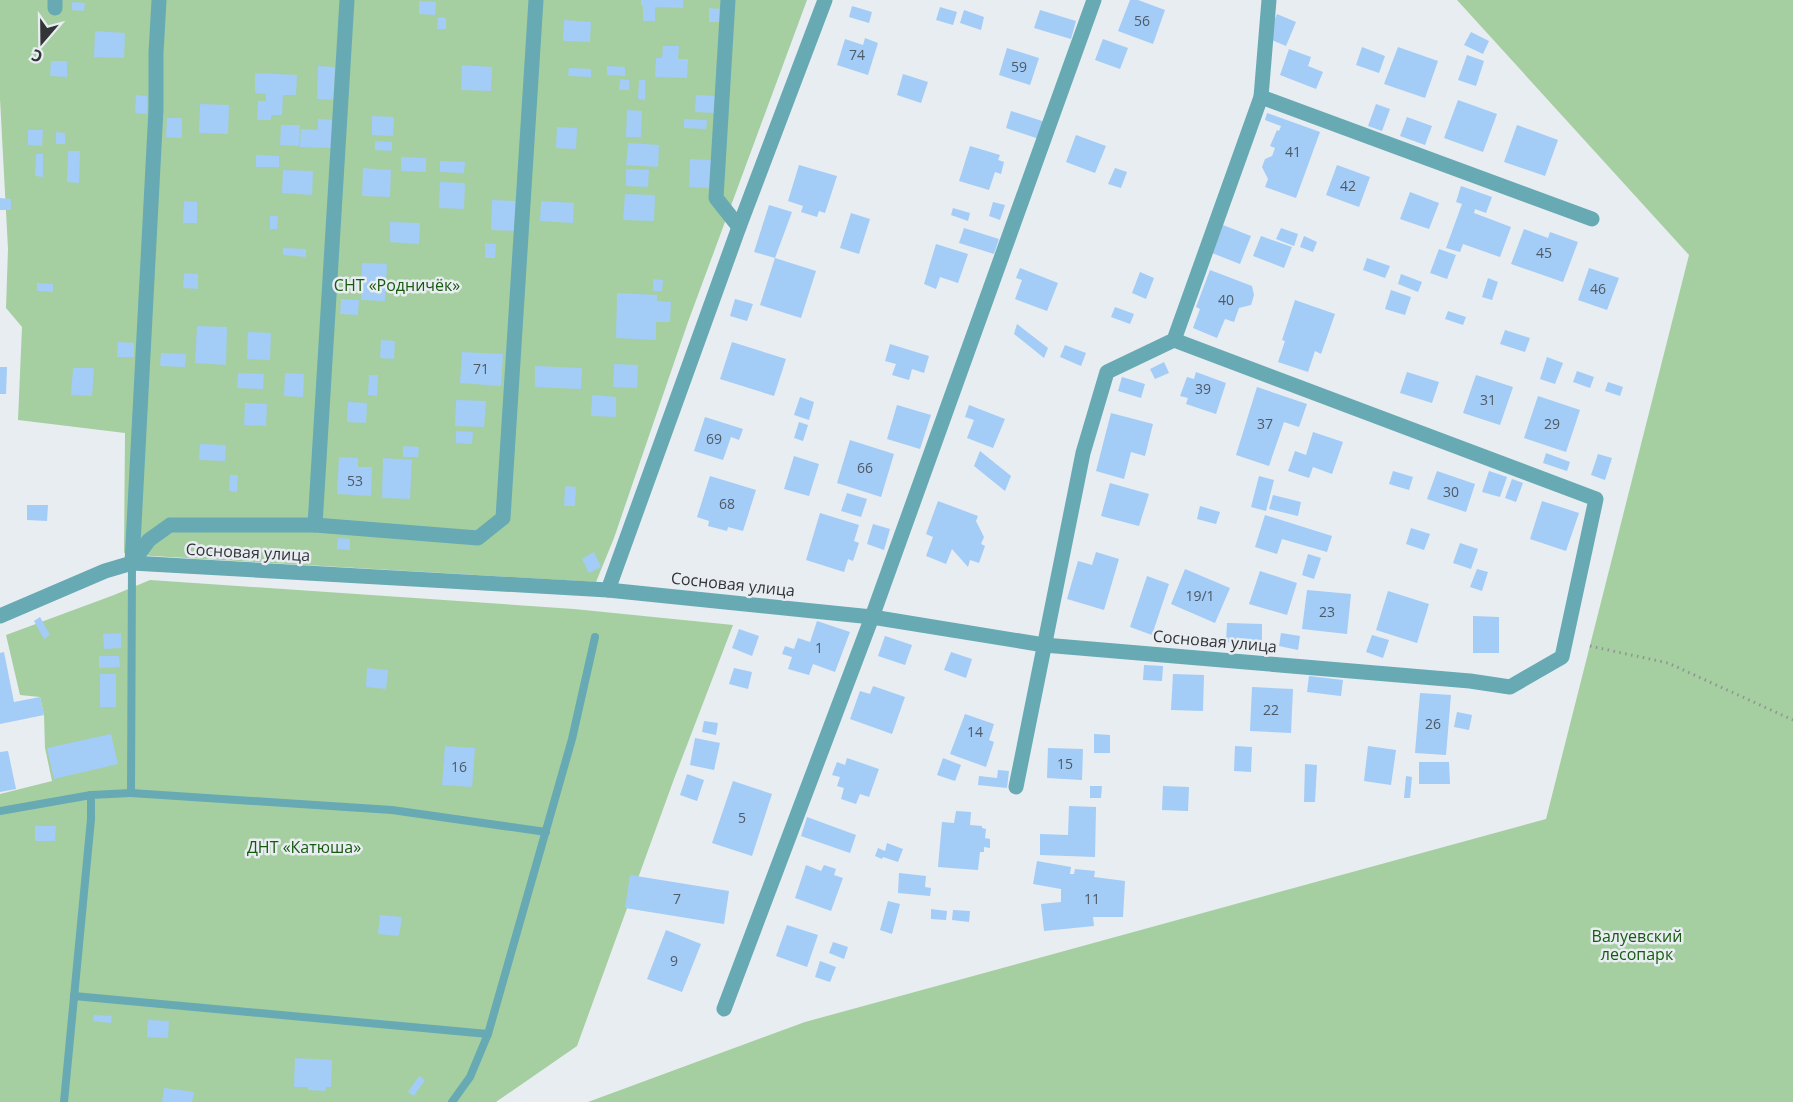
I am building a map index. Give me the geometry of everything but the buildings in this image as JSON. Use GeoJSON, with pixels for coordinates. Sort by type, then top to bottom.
{"type":"FeatureCollection","features":[{"type":"Feature","properties":{"kind":"street"},"geometry":{"type":"LineString","coordinates":[[132,563],[156,108],[159,0]]}},
{"type":"Feature","properties":{"kind":"street"},"geometry":{"type":"LineString","coordinates":[[315,525],[347,0]]}},
{"type":"Feature","properties":{"kind":"street"},"geometry":{"type":"LineString","coordinates":[[132,563],[149,540],[170,525],[315,525],[478,538],[503,518],[536,0]]}},
{"type":"Feature","properties":{"kind":"street"},"geometry":{"type":"LineString","coordinates":[[728,0],[716,198],[739,227]]}},
{"type":"Feature","properties":{"kind":"street"},"geometry":{"type":"LineString","coordinates":[[608,590],[739,227],[825,0]]}},
{"type":"Feature","properties":{"kind":"street"},"geometry":{"type":"LineString","coordinates":[[723,1009],[872,617],[1094,0]]}},
{"type":"Feature","properties":{"kind":"street"},"geometry":{"type":"LineString","coordinates":[[1016,787],[1083,453],[1107,372],[1174,340],[1261,97],[1269,0]]}},
{"type":"Feature","properties":{"kind":"street"},"geometry":{"type":"LineString","coordinates":[[1261,97],[1592,219]]}},
{"type":"Feature","properties":{"kind":"street","name":"Сосновая улица"},"geometry":{"type":"LineString","coordinates":[[0,616],[105,571],[132,563],[608,590],[872,617],[1044,645],[1470,681],[1510,687],[1562,657],[1596,499],[1174,340]]}},
{"type":"Feature","properties":{"kind":"lane"},"geometry":{"type":"LineString","coordinates":[[131,793],[132,563]]}},
{"type":"Feature","properties":{"kind":"lane"},"geometry":{"type":"LineString","coordinates":[[452,1102],[470,1077],[488,1034],[572,739],[595,637]]}},
{"type":"Feature","properties":{"kind":"lane"},"geometry":{"type":"LineString","coordinates":[[0,811],[91,795],[131,793],[392,810],[546,832]]}},
{"type":"Feature","properties":{"kind":"lane"},"geometry":{"type":"LineString","coordinates":[[64,1102],[91,819],[91,795]]}},
{"type":"Feature","properties":{"kind":"lane"},"geometry":{"type":"LineString","coordinates":[[74,996],[488,1034]]}},
{"type":"Feature","properties":{"kind":"path"},"geometry":{"type":"LineString","coordinates":[[1590,646],[1668,663],[1793,720]]}},
{"type":"Feature","properties":{"kind":"green space","name":"СНТ «Родничёк»"},"geometry":{"type":"Polygon","coordinates":[[[0,0],[807,0],[688,322],[614,538],[596,582],[124,553],[125,433],[18,420],[22,327],[6,308],[8,249],[0,99],[0,0]]]}},
{"type":"Feature","properties":{"kind":"green space","name":"Валуевский лесопарк"},"geometry":{"type":"Polygon","coordinates":[[[1457,0],[1793,0],[1793,1102],[588,1102],[805,1022],[1546,819],[1689,255],[1457,0]]]}},
{"type":"Feature","properties":{"kind":"green space","name":"ДНТ «Катюша»"},"geometry":{"type":"Polygon","coordinates":[[[150,580],[574,609],[733,625],[674,779],[577,1046],[496,1102],[0,1102],[0,794],[52,781],[45,748],[44,715],[40,697],[20,695],[6,635],[150,580]]]}}]}
